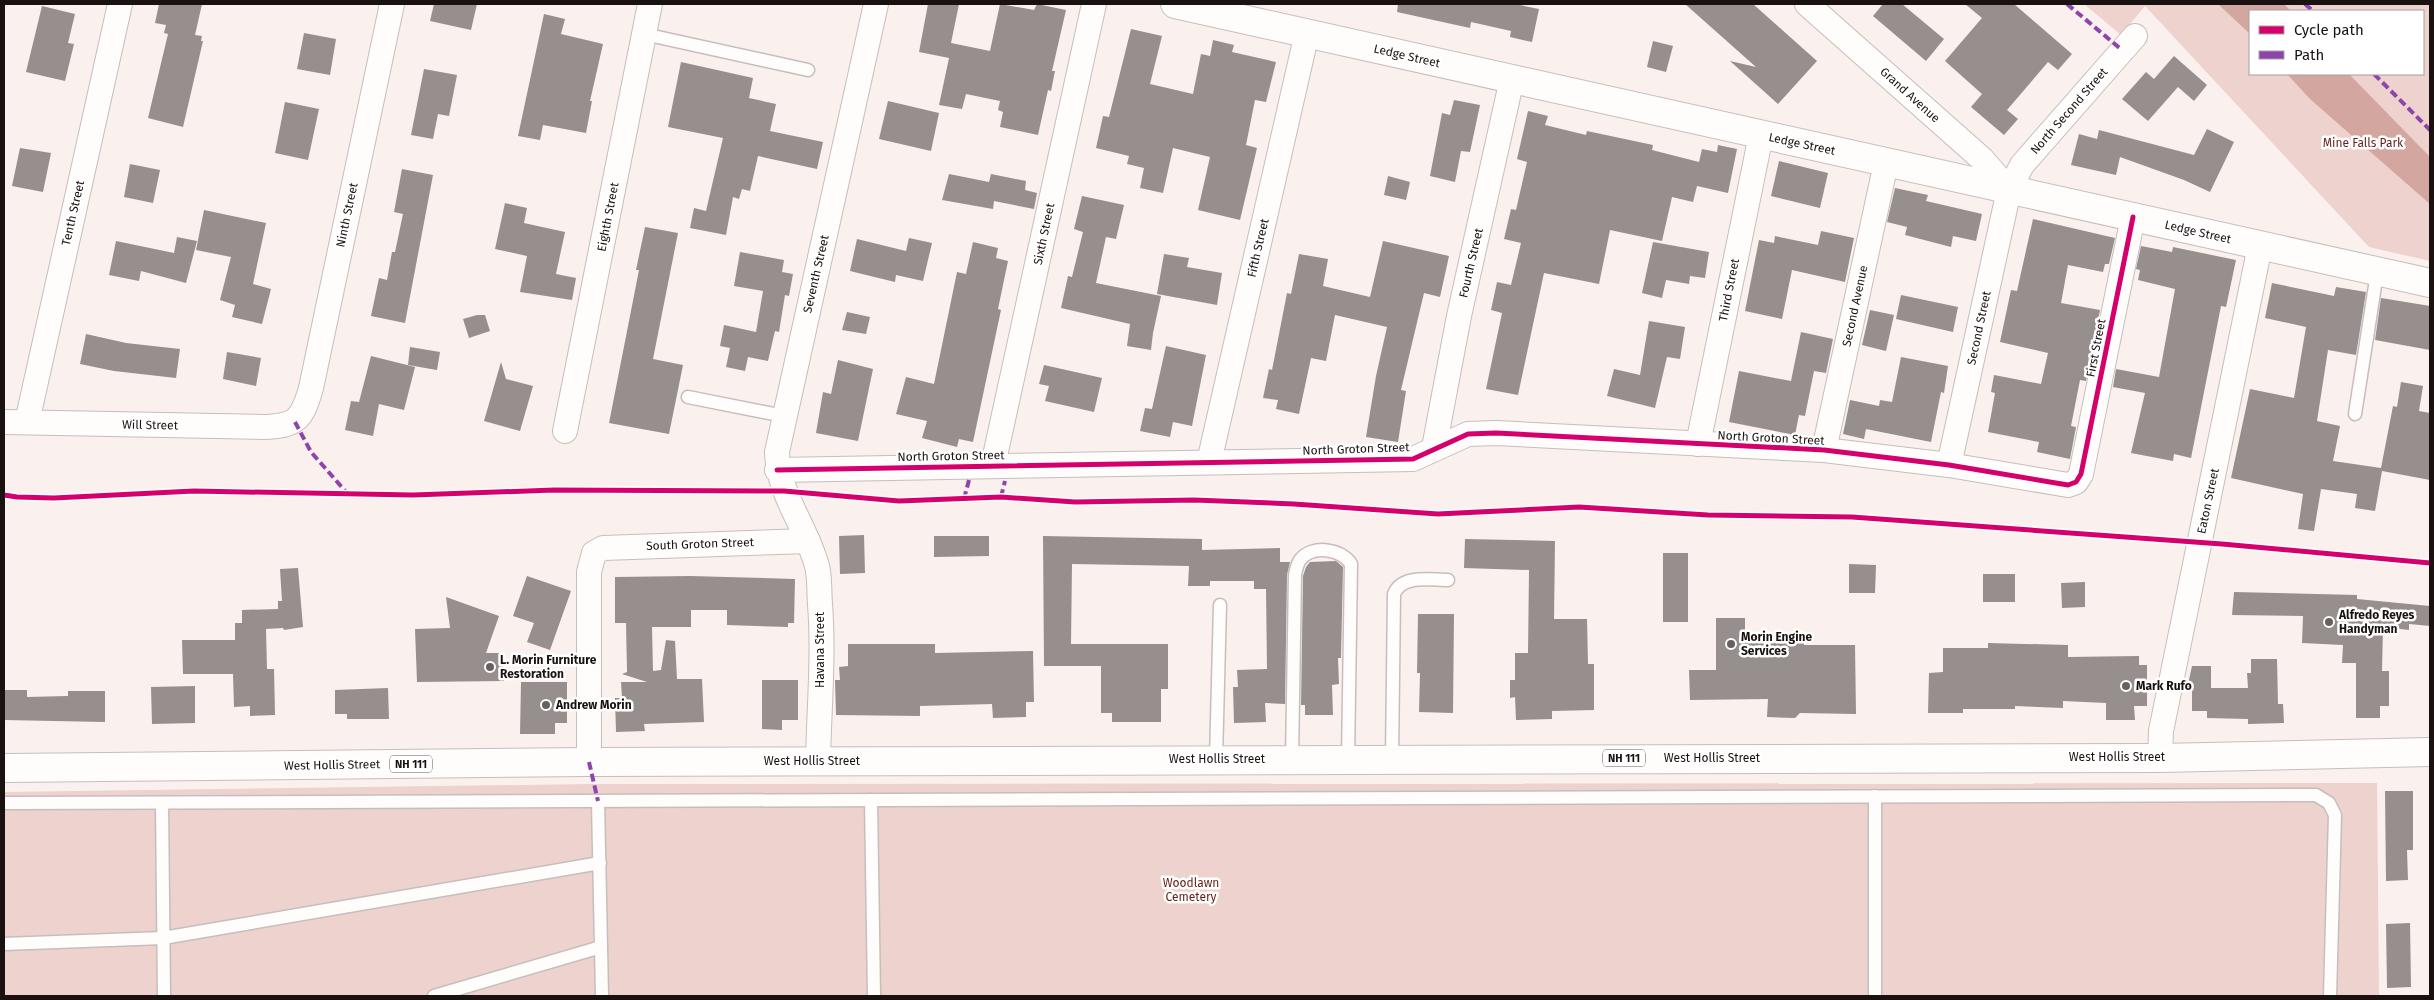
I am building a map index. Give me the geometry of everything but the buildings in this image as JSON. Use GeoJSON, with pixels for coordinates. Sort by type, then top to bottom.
{"type":"FeatureCollection","features":[{"type":"Feature","properties":{"kind":"main road","name":"Ledge Street"},"geometry":{"type":"LineString","coordinates":[[1174,4],[2430,284]]}},
{"type":"Feature","properties":{"kind":"main road","name":"West Hollis Street"},"geometry":{"type":"LineString","coordinates":[[4,768],[589,762],[1348,758],[2160,758],[2430,752]]}},
{"type":"Feature","properties":{"kind":"street","name":"Tenth Street"},"geometry":{"type":"LineString","coordinates":[[15,422],[120,4]]}},
{"type":"Feature","properties":{"kind":"street","name":"Ninth Street"},"geometry":{"type":"LineString","coordinates":[[295,422],[302,412],[311,388],[392,4]]}},
{"type":"Feature","properties":{"kind":"street","name":"Eighth Street"},"geometry":{"type":"LineString","coordinates":[[566,431],[650,4]]}},
{"type":"Feature","properties":{"kind":"street","name":"Seventh Street"},"geometry":{"type":"LineString","coordinates":[[808,541],[784,491],[777,470],[777,452],[876,4]]}},
{"type":"Feature","properties":{"kind":"street","name":"Sixth Street"},"geometry":{"type":"LineString","coordinates":[[993,465],[1094,4]]}},
{"type":"Feature","properties":{"kind":"street","name":"Grand Avenue"},"geometry":{"type":"LineString","coordinates":[[1807,4],[1982,159],[2009,190]]}},
{"type":"Feature","properties":{"kind":"street","name":"Fifth Street"},"geometry":{"type":"LineString","coordinates":[[1208,462],[1306,33]]}},
{"type":"Feature","properties":{"kind":"street","name":"North Second Street"},"geometry":{"type":"LineString","coordinates":[[2009,190],[2022,165],[2135,36]]}},
{"type":"Feature","properties":{"kind":"street","name":"Fourth Street"},"geometry":{"type":"LineString","coordinates":[[1434,448],[1459,316],[1512,79]]}},
{"type":"Feature","properties":{"kind":"street","name":"Third Street"},"geometry":{"type":"LineString","coordinates":[[1698,444],[1761,135]]}},
{"type":"Feature","properties":{"kind":"street","name":"Second Avenue"},"geometry":{"type":"LineString","coordinates":[[1824,450],[1886,163]]}},
{"type":"Feature","properties":{"kind":"street","name":"Second Street"},"geometry":{"type":"LineString","coordinates":[[1950,465],[2009,190]]}},
{"type":"Feature","properties":{"kind":"street","name":"First Street"},"geometry":{"type":"LineString","coordinates":[[2076,482],[2081,474],[2133,217]]}},
{"type":"Feature","properties":{"kind":"street","name":"Eaton Street"},"geometry":{"type":"LineString","coordinates":[[2160,758],[2161,731],[2260,246]]}},
{"type":"Feature","properties":{"kind":"street","name":"Will Street"},"geometry":{"type":"LineString","coordinates":[[15,422],[279,427],[295,422]]}},
{"type":"Feature","properties":{"kind":"street","name":"North Groton Street"},"geometry":{"type":"LineString","coordinates":[[777,470],[1413,458],[1468,434],[1496,433],[1824,450],[1950,465],[2068,485],[2076,482]]}},
{"type":"Feature","properties":{"kind":"street","name":"South Groton Street"},"geometry":{"type":"LineString","coordinates":[[589,762],[588,572],[594,553],[603,548],[808,541]]}},
{"type":"Feature","properties":{"kind":"street","name":"Havana Street"},"geometry":{"type":"LineString","coordinates":[[808,541],[817,568],[821,626],[818,761]]}},
{"type":"Feature","properties":{"kind":"lane"},"geometry":{"type":"LineString","coordinates":[[644,34],[808,70]]}},
{"type":"Feature","properties":{"kind":"lane"},"geometry":{"type":"LineString","coordinates":[[2355,414],[2377,273]]}},
{"type":"Feature","properties":{"kind":"lane"},"geometry":{"type":"LineString","coordinates":[[688,397],[784,416]]}},
{"type":"Feature","properties":{"kind":"lane"},"geometry":{"type":"LineString","coordinates":[[1292,759],[1295,575],[1299,561],[1306,554],[1317,550],[1338,552],[1346,556],[1351,564],[1348,758]]}},
{"type":"Feature","properties":{"kind":"lane"},"geometry":{"type":"LineString","coordinates":[[1392,758],[1394,594],[1397,586],[1405,580],[1448,580]]}},
{"type":"Feature","properties":{"kind":"lane"},"geometry":{"type":"LineString","coordinates":[[1216,759],[1220,604]]}},
{"type":"Feature","properties":{"kind":"lane"},"geometry":{"type":"LineString","coordinates":[[4,803],[2316,795],[2329,802],[2335,815],[2330,996]]}},
{"type":"Feature","properties":{"kind":"lane"},"geometry":{"type":"LineString","coordinates":[[1874,796],[1875,996]]}},
{"type":"Feature","properties":{"kind":"lane"},"geometry":{"type":"LineString","coordinates":[[871,800],[874,996]]}},
{"type":"Feature","properties":{"kind":"lane"},"geometry":{"type":"LineString","coordinates":[[598,801],[602,996]]}},
{"type":"Feature","properties":{"kind":"lane"},"geometry":{"type":"LineString","coordinates":[[162,802],[164,996]]}},
{"type":"Feature","properties":{"kind":"lane"},"geometry":{"type":"LineString","coordinates":[[4,944],[163,938],[600,863]]}},
{"type":"Feature","properties":{"kind":"lane"},"geometry":{"type":"LineString","coordinates":[[434,996],[602,947]]}},
{"type":"Feature","properties":{"kind":"green space","name":"Mine Falls Park"},"geometry":{"type":"Polygon","coordinates":[[[2084,4],[2430,4],[2430,261],[2369,247],[2145,6],[2121,35],[2084,4]]]}},
{"type":"Feature","properties":{"kind":"green space","name":"Woodlawn Cemetery"},"geometry":{"type":"Polygon","coordinates":[[[2377,783],[2379,996],[4,996],[4,792],[592,784],[2377,783]]]}},
{"type":"Feature","properties":{"kind":"shaded area"},"geometry":{"type":"Polygon","coordinates":[[[2218,4],[2284,4],[2290,10],[2249,10],[2249,33],[2218,4]]]}},
{"type":"Feature","properties":{"kind":"shaded area"},"geometry":{"type":"Polygon","coordinates":[[[2288,75],[2350,75],[2430,157],[2430,204],[2310,99],[2288,75]]]}},
{"type":"Feature","properties":{"kind":"marked path"},"geometry":{"type":"LineString","coordinates":[[2067,4],[2122,50]]}},
{"type":"Feature","properties":{"kind":"marked path"},"geometry":{"type":"LineString","coordinates":[[2305,4],[2312,10]]}},
{"type":"Feature","properties":{"kind":"marked path"},"geometry":{"type":"LineString","coordinates":[[2375,75],[2430,130]]}},
{"type":"Feature","properties":{"kind":"marked path"},"geometry":{"type":"LineString","coordinates":[[295,422],[311,452],[347,493]]}},
{"type":"Feature","properties":{"kind":"marked path"},"geometry":{"type":"LineString","coordinates":[[964,499],[969,480]]}},
{"type":"Feature","properties":{"kind":"marked path"},"geometry":{"type":"LineString","coordinates":[[1001,497],[1005,481]]}},
{"type":"Feature","properties":{"kind":"marked path"},"geometry":{"type":"LineString","coordinates":[[589,762],[598,801]]}},
{"type":"Feature","properties":{"kind":"cycle path"},"geometry":{"type":"LineString","coordinates":[[777,470],[1413,459],[1468,434],[1496,433],[1824,450],[1949,465],[2068,485],[2076,482],[2081,474],[2133,217]]}},
{"type":"Feature","properties":{"kind":"cycle path"},"geometry":{"type":"LineString","coordinates":[[4,495],[54,498],[194,491],[413,495],[554,490],[784,491],[899,501],[1001,497],[1075,502],[1194,500],[1294,504],[1438,514],[1579,507],[1708,515],[1852,517],[2222,544],[2430,563]]}},
{"type":"Feature","properties":{"kind":"place","name":"Alfredo Reyes Handyman"},"geometry":{"type":"Point","coordinates":[2329,622]}},
{"type":"Feature","properties":{"kind":"place","name":"Morin Engine Services"},"geometry":{"type":"Point","coordinates":[1731,644]}},
{"type":"Feature","properties":{"kind":"place","name":"L. Morin Furniture Restoration"},"geometry":{"type":"Point","coordinates":[490,667]}},
{"type":"Feature","properties":{"kind":"place","name":"Mark Rufo"},"geometry":{"type":"Point","coordinates":[2126,686]}},
{"type":"Feature","properties":{"kind":"place","name":"Andrew Morin"},"geometry":{"type":"Point","coordinates":[546,705]}}]}
